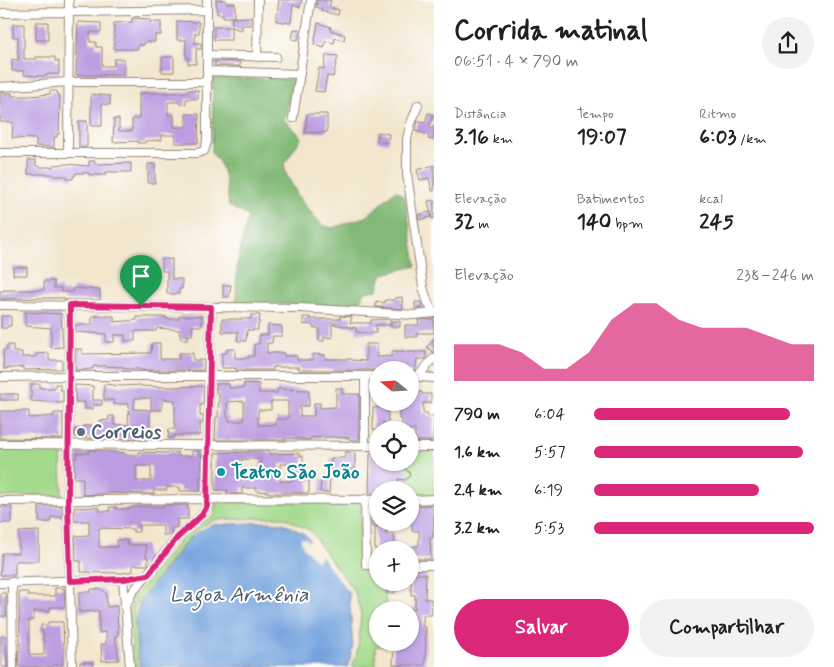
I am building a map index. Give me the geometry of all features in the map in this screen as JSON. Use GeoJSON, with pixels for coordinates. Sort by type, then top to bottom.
{"type":"FeatureCollection","features":[{"type":"Feature","properties":{"kind":"street"},"geometry":{"type":"LineString","coordinates":[[68,153],[69,0]]}},
{"type":"Feature","properties":{"kind":"street"},"geometry":{"type":"LineString","coordinates":[[0,153],[197,153],[204,151],[207,142],[207,0]]}},
{"type":"Feature","properties":{"kind":"street"},"geometry":{"type":"LineString","coordinates":[[257,57],[258,0]]}},
{"type":"Feature","properties":{"kind":"street"},"geometry":{"type":"LineString","coordinates":[[292,118],[311,0]]}},
{"type":"Feature","properties":{"kind":"street"},"geometry":{"type":"LineString","coordinates":[[0,13],[207,10]]}},
{"type":"Feature","properties":{"kind":"street"},"geometry":{"type":"LineString","coordinates":[[207,55],[276,57]]}},
{"type":"Feature","properties":{"kind":"street"},"geometry":{"type":"LineString","coordinates":[[207,71],[300,74]]}},
{"type":"Feature","properties":{"kind":"street"},"geometry":{"type":"LineString","coordinates":[[0,87],[68,82],[207,82]]}},
{"type":"Feature","properties":{"kind":"street"},"geometry":{"type":"LineString","coordinates":[[0,306],[300,308],[415,316],[434,313],[423,288],[407,174],[407,139],[418,105]]}},
{"type":"Feature","properties":{"kind":"street"},"geometry":{"type":"LineString","coordinates":[[70,305],[68,500],[72,667]]}},
{"type":"Feature","properties":{"kind":"street"},"geometry":{"type":"LineString","coordinates":[[126,605],[132,593],[177,538],[202,515],[207,506],[211,307]]}},
{"type":"Feature","properties":{"kind":"street"},"geometry":{"type":"LineString","coordinates":[[419,372],[434,358]]}},
{"type":"Feature","properties":{"kind":"street"},"geometry":{"type":"LineString","coordinates":[[365,376],[365,445]]}},
{"type":"Feature","properties":{"kind":"street"},"geometry":{"type":"LineString","coordinates":[[0,377],[369,376]]}},
{"type":"Feature","properties":{"kind":"street"},"geometry":{"type":"LineString","coordinates":[[419,376],[434,378]]}},
{"type":"Feature","properties":{"kind":"street"},"geometry":{"type":"LineString","coordinates":[[0,444],[369,445]]}},
{"type":"Feature","properties":{"kind":"street"},"geometry":{"type":"LineString","coordinates":[[419,447],[434,447]]}},
{"type":"Feature","properties":{"kind":"street"},"geometry":{"type":"LineString","coordinates":[[0,501],[207,498],[369,500]]}},
{"type":"Feature","properties":{"kind":"street"},"geometry":{"type":"LineString","coordinates":[[419,500],[434,499]]}},
{"type":"Feature","properties":{"kind":"street"},"geometry":{"type":"LineString","coordinates":[[365,500],[366,565],[369,565]]}},
{"type":"Feature","properties":{"kind":"street"},"geometry":{"type":"LineString","coordinates":[[419,565],[434,564]]}},
{"type":"Feature","properties":{"kind":"street"},"geometry":{"type":"LineString","coordinates":[[0,583],[124,579],[148,575]]}},
{"type":"Feature","properties":{"kind":"street"},"geometry":{"type":"LineString","coordinates":[[124,579],[130,667]]}},
{"type":"Feature","properties":{"kind":"street"},"geometry":{"type":"LineString","coordinates":[[12,582],[13,667]]}},
{"type":"Feature","properties":{"kind":"green space"},"geometry":{"type":"Polygon","coordinates":[[[213,78],[293,79],[284,120],[302,137],[284,164],[286,174],[301,201],[322,225],[332,228],[366,217],[396,190],[405,198],[416,266],[383,274],[377,290],[365,292],[358,306],[236,303],[237,266],[248,216],[229,206],[223,171],[212,154],[213,78]]]}},
{"type":"Feature","properties":{"kind":"green space"},"geometry":{"type":"Polygon","coordinates":[[[61,449],[62,495],[0,497],[0,450],[61,449]]]}},
{"type":"Feature","properties":{"kind":"green space"},"geometry":{"type":"Polygon","coordinates":[[[419,451],[434,452],[434,497],[419,497],[419,481],[400,481],[400,471],[419,471],[419,451]]]}},
{"type":"Feature","properties":{"kind":"green space"},"geometry":{"type":"Polygon","coordinates":[[[218,502],[354,502],[360,505],[361,569],[369,569],[369,591],[385,591],[386,601],[369,601],[369,651],[375,651],[376,667],[352,667],[358,649],[361,615],[355,592],[311,531],[283,517],[215,520],[191,535],[135,605],[138,667],[134,667],[129,613],[133,598],[186,533],[197,524],[215,516],[215,504],[218,502]]]}},
{"type":"Feature","properties":{"kind":"water","name":"Lagoa Armênia"},"geometry":{"type":"Polygon","coordinates":[[[283,523],[306,535],[349,593],[353,645],[348,667],[140,667],[136,616],[141,600],[190,538],[212,525],[283,523]]]}},
{"type":"Feature","properties":{"kind":"pier"},"geometry":{"type":"Polygon","coordinates":[[[300,538],[306,539],[309,542],[311,540],[314,543],[321,557],[317,561],[304,548],[300,538]]]}},
{"type":"Feature","properties":{"kind":"building"},"geometry":{"type":"Polygon","coordinates":[[[216,0],[226,0],[226,3],[235,3],[235,17],[223,17],[223,14],[217,14],[216,0]]]}},
{"type":"Feature","properties":{"kind":"building"},"geometry":{"type":"Polygon","coordinates":[[[279,0],[302,0],[300,7],[293,5],[291,23],[276,21],[279,0]]]}},
{"type":"Feature","properties":{"kind":"building"},"geometry":{"type":"Polygon","coordinates":[[[317,0],[331,0],[329,7],[339,10],[338,15],[321,11],[322,9],[316,7],[317,0]]]}},
{"type":"Feature","properties":{"kind":"building"},"geometry":{"type":"Polygon","coordinates":[[[251,17],[251,25],[242,25],[242,31],[232,27],[232,18],[251,17]]]}},
{"type":"Feature","properties":{"kind":"building"},"geometry":{"type":"Polygon","coordinates":[[[132,18],[150,19],[150,22],[161,22],[161,35],[155,35],[155,42],[144,42],[144,45],[138,45],[138,49],[114,49],[114,23],[132,22],[132,18]]]}},
{"type":"Feature","properties":{"kind":"building"},"geometry":{"type":"Polygon","coordinates":[[[177,21],[199,22],[199,33],[195,33],[195,43],[201,43],[201,49],[196,49],[196,64],[188,64],[186,40],[177,40],[177,21]]]}},
{"type":"Feature","properties":{"kind":"building"},"geometry":{"type":"Polygon","coordinates":[[[36,22],[48,22],[48,40],[36,40],[36,22]]]}},
{"type":"Feature","properties":{"kind":"building"},"geometry":{"type":"Polygon","coordinates":[[[78,22],[101,23],[101,32],[90,32],[90,42],[96,42],[96,47],[102,47],[102,66],[114,66],[114,59],[124,59],[124,75],[76,75],[78,22]]]}},
{"type":"Feature","properties":{"kind":"building"},"geometry":{"type":"Polygon","coordinates":[[[318,23],[331,27],[330,30],[345,35],[344,40],[335,38],[334,43],[326,41],[324,48],[314,45],[318,23]]]}},
{"type":"Feature","properties":{"kind":"building"},"geometry":{"type":"Polygon","coordinates":[[[13,24],[24,24],[24,59],[55,57],[55,61],[59,61],[59,74],[37,76],[24,75],[24,71],[12,71],[12,59],[18,60],[18,37],[13,37],[13,24]]]}},
{"type":"Feature","properties":{"kind":"building"},"geometry":{"type":"Polygon","coordinates":[[[214,27],[231,27],[231,40],[214,40],[214,27]]]}},
{"type":"Feature","properties":{"kind":"building"},"geometry":{"type":"Polygon","coordinates":[[[294,29],[300,30],[298,40],[292,39],[294,29]]]}},
{"type":"Feature","properties":{"kind":"building"},"geometry":{"type":"Polygon","coordinates":[[[326,55],[338,56],[333,77],[327,76],[324,92],[315,91],[319,68],[324,69],[326,55]]]}},
{"type":"Feature","properties":{"kind":"building"},"geometry":{"type":"Polygon","coordinates":[[[162,57],[174,57],[174,72],[162,72],[162,57]]]}},
{"type":"Feature","properties":{"kind":"building"},"geometry":{"type":"Polygon","coordinates":[[[215,61],[240,62],[240,66],[215,66],[215,61]]]}},
{"type":"Feature","properties":{"kind":"building"},"geometry":{"type":"Polygon","coordinates":[[[188,90],[198,90],[198,99],[186,99],[186,104],[168,102],[168,115],[174,115],[174,127],[186,127],[186,114],[199,114],[198,143],[175,143],[175,135],[162,135],[162,140],[145,141],[145,143],[138,143],[138,141],[113,142],[114,119],[119,119],[119,131],[132,131],[132,119],[138,119],[139,117],[139,93],[174,93],[188,92],[188,90]]]}},
{"type":"Feature","properties":{"kind":"building"},"geometry":{"type":"Polygon","coordinates":[[[50,91],[57,91],[60,97],[59,134],[57,134],[57,137],[54,137],[54,147],[36,146],[36,139],[12,138],[13,122],[0,122],[0,93],[12,93],[12,96],[30,96],[50,94],[50,91]]]}},
{"type":"Feature","properties":{"kind":"building"},"geometry":{"type":"Polygon","coordinates":[[[91,94],[110,96],[110,105],[102,104],[102,126],[91,126],[91,94]]]}},
{"type":"Feature","properties":{"kind":"building"},"geometry":{"type":"Polygon","coordinates":[[[428,113],[434,115],[429,128],[431,129],[434,125],[434,140],[428,139],[429,135],[415,131],[418,121],[425,123],[428,113]]]}},
{"type":"Feature","properties":{"kind":"building"},"geometry":{"type":"Polygon","coordinates":[[[307,114],[327,114],[327,132],[305,133],[307,114]]]}},
{"type":"Feature","properties":{"kind":"building"},"geometry":{"type":"Polygon","coordinates":[[[79,121],[87,121],[87,147],[79,147],[79,121]]]}},
{"type":"Feature","properties":{"kind":"building"},"geometry":{"type":"Polygon","coordinates":[[[378,132],[389,134],[388,143],[377,141],[378,132]]]}},
{"type":"Feature","properties":{"kind":"building"},"geometry":{"type":"Polygon","coordinates":[[[28,160],[36,160],[36,166],[40,167],[67,164],[89,166],[89,161],[95,161],[95,164],[131,163],[131,172],[106,172],[106,175],[76,173],[73,179],[67,179],[67,176],[53,176],[53,174],[28,174],[28,160]]]}},
{"type":"Feature","properties":{"kind":"building"},"geometry":{"type":"Polygon","coordinates":[[[148,164],[155,164],[155,183],[148,183],[148,164]]]}},
{"type":"Feature","properties":{"kind":"building"},"geometry":{"type":"Polygon","coordinates":[[[434,165],[434,191],[432,191],[429,178],[420,180],[417,170],[434,165]]]}},
{"type":"Feature","properties":{"kind":"building"},"geometry":{"type":"Polygon","coordinates":[[[434,200],[434,219],[432,219],[428,201],[434,200]]]}},
{"type":"Feature","properties":{"kind":"building"},"geometry":{"type":"Polygon","coordinates":[[[430,212],[431,217],[419,220],[418,215],[430,212]]]}},
{"type":"Feature","properties":{"kind":"building"},"geometry":{"type":"Polygon","coordinates":[[[162,259],[172,259],[172,279],[182,279],[182,289],[179,289],[179,294],[167,294],[167,271],[162,271],[162,259]]]}},
{"type":"Feature","properties":{"kind":"building"},"geometry":{"type":"Polygon","coordinates":[[[13,267],[27,267],[27,275],[13,275],[13,267]]]}},
{"type":"Feature","properties":{"kind":"building"},"geometry":{"type":"Polygon","coordinates":[[[44,281],[54,281],[54,288],[61,288],[61,292],[73,292],[73,288],[100,290],[100,300],[64,300],[64,298],[0,299],[0,291],[4,290],[44,290],[44,281]]]}},
{"type":"Feature","properties":{"kind":"building"},"geometry":{"type":"Polygon","coordinates":[[[223,285],[231,285],[229,297],[223,297],[223,285]]]}},
{"type":"Feature","properties":{"kind":"building"},"geometry":{"type":"Polygon","coordinates":[[[402,297],[403,309],[376,307],[376,301],[385,303],[385,300],[395,300],[395,298],[402,297]]]}},
{"type":"Feature","properties":{"kind":"building"},"geometry":{"type":"Polygon","coordinates":[[[415,302],[422,302],[423,308],[415,309],[415,302]]]}},
{"type":"Feature","properties":{"kind":"building"},"geometry":{"type":"Polygon","coordinates":[[[25,312],[61,314],[63,347],[51,348],[51,328],[25,326],[25,312]]]}},
{"type":"Feature","properties":{"kind":"building"},"geometry":{"type":"Polygon","coordinates":[[[251,315],[260,315],[258,330],[247,330],[246,341],[237,341],[238,332],[222,332],[222,319],[251,319],[251,315]]]}},
{"type":"Feature","properties":{"kind":"building"},"geometry":{"type":"Polygon","coordinates":[[[1,316],[11,316],[11,326],[1,328],[1,316]]]}},
{"type":"Feature","properties":{"kind":"building"},"geometry":{"type":"Polygon","coordinates":[[[92,316],[114,316],[114,322],[137,320],[137,317],[179,319],[179,316],[202,316],[202,326],[192,326],[192,335],[188,335],[188,339],[181,339],[179,330],[157,328],[156,331],[135,331],[135,341],[125,341],[125,335],[114,335],[114,342],[106,342],[106,334],[75,332],[75,325],[92,325],[92,316]]]}},
{"type":"Feature","properties":{"kind":"building"},"geometry":{"type":"Polygon","coordinates":[[[340,316],[352,317],[350,323],[371,323],[371,320],[390,319],[390,325],[376,325],[376,333],[367,333],[356,332],[356,328],[332,324],[332,338],[324,337],[324,341],[319,341],[319,328],[303,324],[303,317],[310,317],[310,319],[340,319],[340,316]]]}},
{"type":"Feature","properties":{"kind":"building"},"geometry":{"type":"Polygon","coordinates":[[[434,319],[434,333],[417,333],[417,337],[405,337],[405,325],[419,325],[418,320],[434,319]]]}},
{"type":"Feature","properties":{"kind":"building"},"geometry":{"type":"Polygon","coordinates":[[[391,321],[400,321],[400,327],[391,327],[391,321]]]}},
{"type":"Feature","properties":{"kind":"building"},"geometry":{"type":"Polygon","coordinates":[[[268,325],[282,326],[282,336],[273,336],[272,343],[267,343],[267,353],[284,353],[284,356],[297,356],[297,360],[313,360],[313,354],[325,355],[325,359],[366,361],[366,344],[377,344],[377,357],[392,356],[392,351],[403,351],[426,352],[426,359],[417,359],[417,361],[369,361],[369,370],[299,370],[299,367],[273,367],[273,370],[222,368],[222,353],[227,353],[227,349],[235,349],[235,358],[249,358],[249,356],[254,356],[254,344],[259,344],[260,335],[268,335],[268,325]]]}},
{"type":"Feature","properties":{"kind":"building"},"geometry":{"type":"Polygon","coordinates":[[[434,338],[434,353],[427,347],[434,338]]]}},
{"type":"Feature","properties":{"kind":"building"},"geometry":{"type":"Polygon","coordinates":[[[152,343],[160,343],[160,359],[179,359],[179,353],[193,353],[193,360],[204,360],[204,370],[139,370],[124,369],[124,367],[93,366],[93,369],[75,370],[75,349],[82,349],[82,354],[151,353],[152,343]]]}},
{"type":"Feature","properties":{"kind":"building"},"geometry":{"type":"Polygon","coordinates":[[[7,345],[13,345],[13,352],[22,352],[22,357],[36,357],[36,354],[49,353],[49,360],[62,360],[62,369],[23,370],[23,367],[4,369],[3,350],[7,350],[7,345]]]}},
{"type":"Feature","properties":{"kind":"building"},"geometry":{"type":"Polygon","coordinates":[[[244,383],[259,384],[259,393],[277,393],[277,389],[309,390],[309,406],[300,406],[300,416],[314,416],[314,403],[320,403],[320,408],[336,407],[336,388],[342,388],[342,394],[359,394],[359,440],[332,437],[310,438],[310,440],[286,438],[286,440],[215,440],[219,393],[216,393],[216,384],[229,384],[229,388],[244,388],[244,383]],[[244,401],[227,402],[227,417],[229,417],[229,421],[244,421],[244,401]],[[271,401],[271,410],[258,410],[258,425],[276,425],[276,419],[288,419],[288,401],[271,401]]]}},
{"type":"Feature","properties":{"kind":"building"},"geometry":{"type":"Polygon","coordinates":[[[31,384],[40,384],[40,388],[55,388],[55,384],[60,384],[60,390],[63,390],[63,403],[31,401],[31,384]]]}},
{"type":"Feature","properties":{"kind":"building"},"geometry":{"type":"Polygon","coordinates":[[[104,384],[169,387],[204,386],[203,405],[200,405],[200,416],[203,416],[203,423],[200,423],[200,435],[174,435],[174,438],[168,438],[169,429],[175,429],[175,400],[162,399],[162,410],[151,410],[151,398],[135,398],[134,409],[150,410],[150,434],[148,434],[148,438],[103,439],[75,437],[75,429],[83,429],[83,426],[99,426],[99,421],[109,420],[109,416],[114,416],[114,425],[128,425],[129,404],[113,404],[113,400],[104,400],[104,384]]]}},
{"type":"Feature","properties":{"kind":"building"},"geometry":{"type":"Polygon","coordinates":[[[75,385],[93,386],[93,400],[102,400],[102,405],[93,405],[93,409],[85,409],[85,402],[75,402],[75,385]]]}},
{"type":"Feature","properties":{"kind":"building"},"geometry":{"type":"Polygon","coordinates":[[[419,392],[431,394],[431,403],[423,403],[423,413],[427,413],[428,416],[434,416],[433,441],[419,441],[419,421],[402,421],[402,419],[399,419],[399,411],[419,411],[419,392]]]}},
{"type":"Feature","properties":{"kind":"building"},"geometry":{"type":"Polygon","coordinates":[[[0,394],[18,394],[18,400],[0,400],[0,394]]]}},
{"type":"Feature","properties":{"kind":"building"},"geometry":{"type":"Polygon","coordinates":[[[0,411],[29,411],[29,418],[54,416],[54,413],[63,413],[63,439],[0,438],[0,411]]]}},
{"type":"Feature","properties":{"kind":"building"},"geometry":{"type":"Polygon","coordinates":[[[373,411],[388,411],[388,421],[373,421],[373,411]]]}},
{"type":"Feature","properties":{"kind":"building"},"geometry":{"type":"Polygon","coordinates":[[[89,450],[125,453],[125,455],[139,455],[139,452],[178,452],[178,456],[192,456],[192,451],[199,451],[199,455],[202,455],[200,491],[180,491],[180,487],[167,487],[167,490],[154,490],[154,494],[113,493],[83,495],[83,478],[74,478],[74,458],[77,458],[77,453],[89,453],[89,450]],[[136,466],[136,481],[151,481],[151,466],[136,466]]]}},
{"type":"Feature","properties":{"kind":"building"},"geometry":{"type":"Polygon","coordinates":[[[269,451],[269,454],[299,453],[299,456],[303,456],[303,467],[307,466],[306,471],[315,471],[315,480],[309,480],[309,493],[269,493],[256,491],[256,488],[242,488],[242,494],[228,494],[228,490],[215,490],[215,453],[269,451]],[[242,459],[242,472],[260,473],[261,459],[242,459]],[[280,464],[280,481],[293,481],[293,464],[280,464]]]}},
{"type":"Feature","properties":{"kind":"building"},"geometry":{"type":"Polygon","coordinates":[[[345,452],[355,453],[355,470],[330,470],[331,458],[345,458],[345,452]]]}},
{"type":"Feature","properties":{"kind":"building"},"geometry":{"type":"Polygon","coordinates":[[[370,471],[408,471],[410,476],[405,480],[398,479],[398,481],[369,481],[370,471]]]}},
{"type":"Feature","properties":{"kind":"building"},"geometry":{"type":"Polygon","coordinates":[[[321,479],[330,479],[329,493],[320,492],[321,479]]]}},
{"type":"Feature","properties":{"kind":"building"},"geometry":{"type":"Polygon","coordinates":[[[163,505],[188,505],[188,519],[177,519],[177,528],[171,528],[171,535],[163,535],[163,525],[139,525],[139,532],[133,532],[133,529],[99,528],[99,547],[117,547],[117,540],[127,540],[127,545],[146,545],[148,565],[133,565],[133,571],[123,573],[81,572],[81,561],[76,561],[75,536],[89,535],[89,521],[74,521],[74,508],[99,507],[99,511],[110,511],[109,507],[131,509],[131,507],[163,507],[163,505]]]}},
{"type":"Feature","properties":{"kind":"building"},"geometry":{"type":"Polygon","coordinates":[[[434,505],[434,532],[433,538],[430,538],[431,559],[419,559],[419,506],[434,505]]]}},
{"type":"Feature","properties":{"kind":"building"},"geometry":{"type":"Polygon","coordinates":[[[39,506],[63,506],[63,517],[51,517],[51,522],[39,522],[39,506]]]}},
{"type":"Feature","properties":{"kind":"building"},"geometry":{"type":"Polygon","coordinates":[[[0,507],[12,507],[12,523],[0,523],[0,507]]]}},
{"type":"Feature","properties":{"kind":"building"},"geometry":{"type":"Polygon","coordinates":[[[39,531],[39,561],[15,561],[15,575],[0,575],[2,553],[19,553],[19,532],[39,531]]]}},
{"type":"Feature","properties":{"kind":"building"},"geometry":{"type":"Polygon","coordinates":[[[375,531],[386,531],[386,534],[394,534],[394,541],[375,541],[375,531]]]}},
{"type":"Feature","properties":{"kind":"building"},"geometry":{"type":"Polygon","coordinates":[[[419,574],[426,574],[425,599],[431,599],[432,615],[423,615],[423,627],[426,627],[425,665],[393,665],[394,651],[419,651],[419,601],[415,601],[415,595],[411,595],[411,591],[419,591],[419,574]]]}},
{"type":"Feature","properties":{"kind":"building"},"geometry":{"type":"Polygon","coordinates":[[[55,588],[64,588],[65,607],[50,607],[50,611],[34,611],[34,620],[29,620],[29,652],[30,655],[44,655],[41,625],[48,625],[48,622],[63,622],[63,665],[53,665],[53,667],[19,667],[19,592],[28,592],[28,596],[55,596],[55,588]]]}},
{"type":"Feature","properties":{"kind":"building"},"geometry":{"type":"Polygon","coordinates":[[[91,589],[101,589],[106,593],[107,607],[117,606],[118,636],[115,636],[119,660],[102,661],[101,644],[106,644],[106,632],[99,633],[99,611],[79,612],[79,592],[91,592],[91,589]]]}},
{"type":"Feature","properties":{"kind":"building"},"geometry":{"type":"Polygon","coordinates":[[[386,591],[395,591],[395,593],[386,593],[386,591]]]}},
{"type":"Feature","properties":{"kind":"building"},"geometry":{"type":"Polygon","coordinates":[[[0,593],[6,593],[6,616],[0,616],[0,593]]]}},
{"type":"Feature","properties":{"kind":"building"},"geometry":{"type":"Polygon","coordinates":[[[6,636],[7,667],[2,667],[0,637],[6,636]]]}},
{"type":"Feature","properties":{"kind":"building"},"geometry":{"type":"Polygon","coordinates":[[[80,662],[93,662],[93,667],[80,667],[80,662]]]}},
{"type":"Feature","properties":{"kind":"place","name":"Correios"},"geometry":{"type":"Point","coordinates":[81,432]}},
{"type":"Feature","properties":{"kind":"place","name":"Teatro São João"},"geometry":{"type":"Point","coordinates":[221,472]}},
{"type":"Feature","properties":{"kind":"route"},"geometry":{"type":"LineString","coordinates":[[70,305],[141,306],[211,307],[207,506],[202,515],[177,538],[148,575],[124,579],[70,581],[68,500],[70,305]]}}]}
